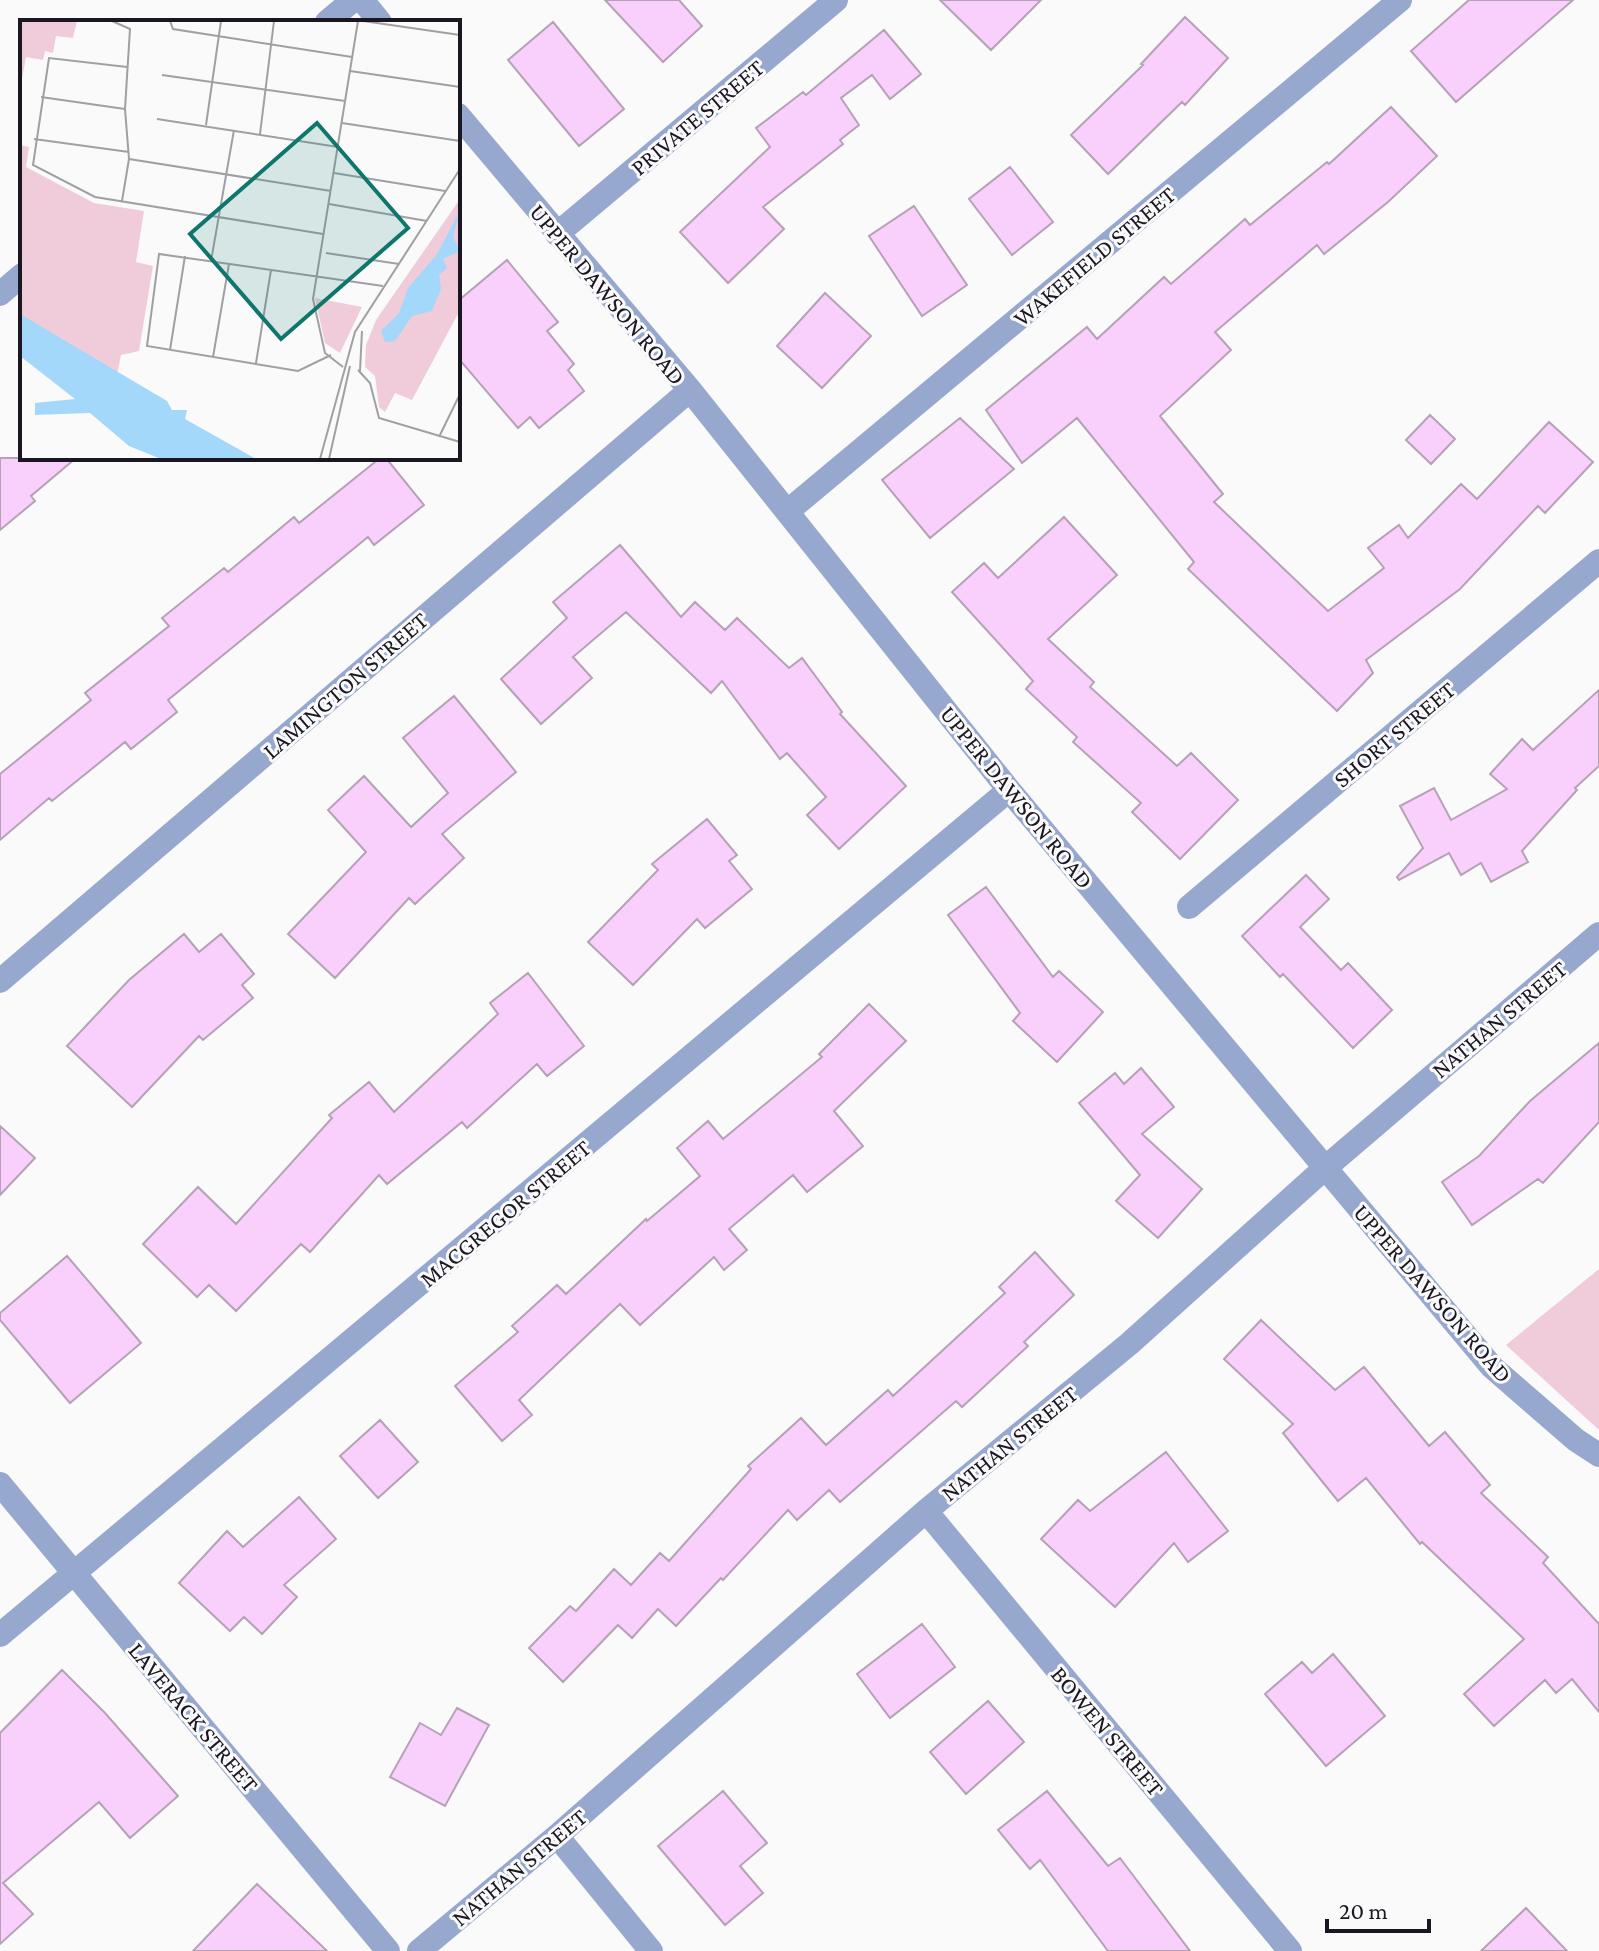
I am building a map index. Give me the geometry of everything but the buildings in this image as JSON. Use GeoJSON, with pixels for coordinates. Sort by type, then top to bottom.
{"type":"FeatureCollection","features":[{"type":"Feature","properties":{"kind":"street"},"geometry":{"type":"LineString","coordinates":[[329,20],[353,0]]}},
{"type":"Feature","properties":{"kind":"street"},"geometry":{"type":"LineString","coordinates":[[362,0],[378,20]]}},
{"type":"Feature","properties":{"kind":"street","name":"PRIVATE STREET"},"geometry":{"type":"LineString","coordinates":[[557,234],[836,0]]}},
{"type":"Feature","properties":{"kind":"street","name":"WAKEFIELD STREET"},"geometry":{"type":"LineString","coordinates":[[788,511],[1400,0]]}},
{"type":"Feature","properties":{"kind":"street","name":"UPPER DAWSON ROAD"},"geometry":{"type":"LineString","coordinates":[[460,117],[690,390],[1009,790],[1492,1367],[1576,1440],[1599,1455]]}},
{"type":"Feature","properties":{"kind":"street"},"geometry":{"type":"LineString","coordinates":[[0,294],[20,277]]}},
{"type":"Feature","properties":{"kind":"street","name":"LAMINGTON STREET"},"geometry":{"type":"LineString","coordinates":[[0,981],[690,390]]}},
{"type":"Feature","properties":{"kind":"street","name":"SHORT STREET"},"geometry":{"type":"LineString","coordinates":[[1189,907],[1599,561]]}},
{"type":"Feature","properties":{"kind":"street","name":"MACGREGOR STREET"},"geometry":{"type":"LineString","coordinates":[[0,1635],[1009,790]]}},
{"type":"Feature","properties":{"kind":"street","name":"NATHAN STREET"},"geometry":{"type":"LineString","coordinates":[[419,1951],[557,1836],[926,1511],[1129,1344],[1325,1168],[1599,934]]}},
{"type":"Feature","properties":{"kind":"street","name":"LAVERACK STREET"},"geometry":{"type":"LineString","coordinates":[[0,1484],[388,1951]]}},
{"type":"Feature","properties":{"kind":"street","name":"BOWEN STREET"},"geometry":{"type":"LineString","coordinates":[[926,1511],[1290,1951]]}},
{"type":"Feature","properties":{"kind":"street"},"geometry":{"type":"LineString","coordinates":[[557,1836],[651,1951]]}},
{"type":"Feature","properties":{"kind":"shaded area"},"geometry":{"type":"Polygon","coordinates":[[[1599,1269],[1599,1430],[1506,1345],[1599,1269]]]}}]}
